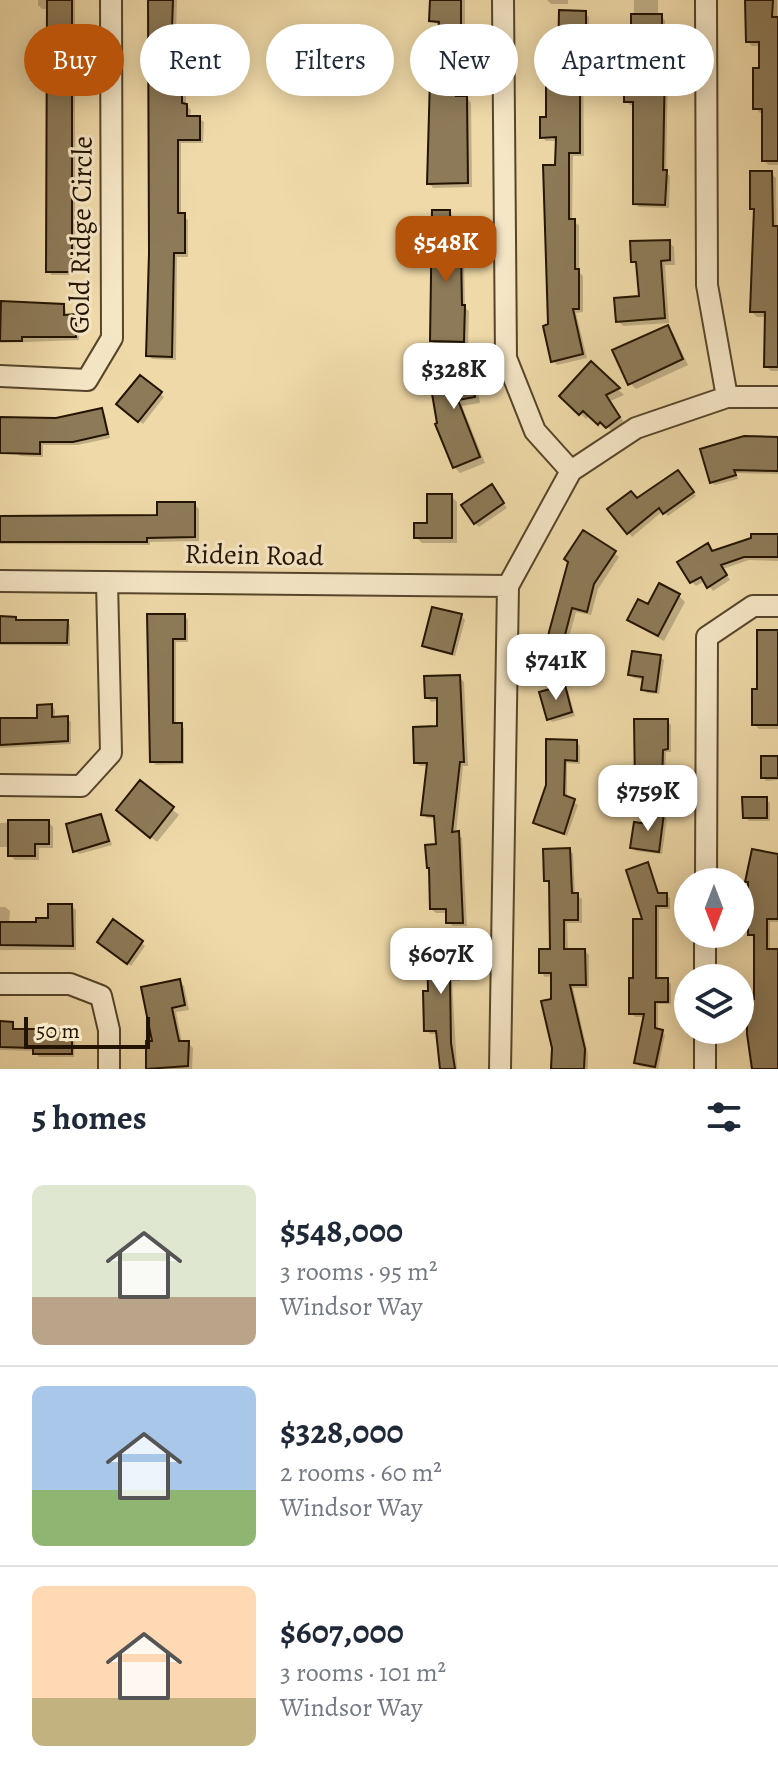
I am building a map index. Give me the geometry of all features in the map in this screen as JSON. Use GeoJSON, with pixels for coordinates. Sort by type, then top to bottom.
{"type":"FeatureCollection","features":[{"type":"Feature","properties":{"kind":"street","name":"Gold Ridge Circle"},"geometry":{"type":"LineString","coordinates":[[0,376],[87,380],[112,338],[111,0]]}},
{"type":"Feature","properties":{"kind":"street"},"geometry":{"type":"LineString","coordinates":[[503,0],[506,358],[535,431],[571,471]]}},
{"type":"Feature","properties":{"kind":"street"},"geometry":{"type":"LineString","coordinates":[[706,0],[707,285],[727,397]]}},
{"type":"Feature","properties":{"kind":"street"},"geometry":{"type":"LineString","coordinates":[[500,1069],[508,586],[571,471],[636,428],[727,397],[778,397]]}},
{"type":"Feature","properties":{"kind":"street","name":"Ridein Road"},"geometry":{"type":"LineString","coordinates":[[0,581],[508,586]]}},
{"type":"Feature","properties":{"kind":"street"},"geometry":{"type":"LineString","coordinates":[[0,785],[81,786],[111,753],[107,582]]}},
{"type":"Feature","properties":{"kind":"street"},"geometry":{"type":"LineString","coordinates":[[706,868],[707,637],[753,606],[778,606]]}},
{"type":"Feature","properties":{"kind":"street"},"geometry":{"type":"LineString","coordinates":[[0,984],[70,984],[101,996],[109,1030],[109,1069]]}},
{"type":"Feature","properties":{"kind":"street"},"geometry":{"type":"LineString","coordinates":[[705,1044],[705,1069]]}},
{"type":"Feature","properties":{"kind":"building"},"geometry":{"type":"Polygon","coordinates":[[[47,0],[72,0],[72,24],[47,24],[47,0]]]}},
{"type":"Feature","properties":{"kind":"building"},"geometry":{"type":"Polygon","coordinates":[[[148,0],[173,0],[172,24],[148,24],[148,0]]]}},
{"type":"Feature","properties":{"kind":"building"},"geometry":{"type":"Polygon","coordinates":[[[430,0],[461,0],[461,24],[429,21],[430,0]]]}},
{"type":"Feature","properties":{"kind":"building"},"geometry":{"type":"Polygon","coordinates":[[[745,0],[773,0],[772,17],[778,17],[778,161],[762,161],[762,109],[753,109],[753,68],[759,68],[759,42],[746,42],[745,0]]]}},
{"type":"Feature","properties":{"kind":"building"},"geometry":{"type":"Polygon","coordinates":[[[559,10],[586,11],[586,24],[559,24],[559,10]]]}},
{"type":"Feature","properties":{"kind":"building"},"geometry":{"type":"Polygon","coordinates":[[[631,14],[662,14],[662,24],[631,24],[631,14]]]}},
{"type":"Feature","properties":{"kind":"building"},"geometry":{"type":"Polygon","coordinates":[[[47,96],[72,96],[72,272],[46,272],[47,96]]]}},
{"type":"Feature","properties":{"kind":"building"},"geometry":{"type":"Polygon","coordinates":[[[148,96],[182,96],[182,103],[187,104],[187,116],[200,116],[200,140],[178,140],[178,213],[185,213],[185,253],[174,253],[172,357],[146,356],[148,96]]]}},
{"type":"Feature","properties":{"kind":"building"},"geometry":{"type":"Polygon","coordinates":[[[429,96],[467,96],[468,183],[427,184],[429,96]]]}},
{"type":"Feature","properties":{"kind":"building"},"geometry":{"type":"Polygon","coordinates":[[[546,96],[580,96],[580,153],[569,153],[569,219],[575,219],[579,309],[573,309],[583,354],[551,362],[543,326],[548,324],[543,165],[555,165],[556,137],[540,138],[540,117],[546,117],[546,96]]]}},
{"type":"Feature","properties":{"kind":"building"},"geometry":{"type":"Polygon","coordinates":[[[624,96],[664,96],[665,205],[633,204],[633,102],[624,102],[624,96]]]}},
{"type":"Feature","properties":{"kind":"building"},"geometry":{"type":"Polygon","coordinates":[[[750,171],[772,171],[773,226],[778,226],[778,367],[764,367],[765,312],[750,312],[754,209],[750,209],[750,171]]]}},
{"type":"Feature","properties":{"kind":"building"},"geometry":{"type":"Polygon","coordinates":[[[432,210],[450,210],[450,252],[461,251],[464,342],[430,341],[432,210]]]}},
{"type":"Feature","properties":{"kind":"building"},"geometry":{"type":"Polygon","coordinates":[[[670,240],[670,260],[661,261],[665,318],[616,322],[614,298],[639,296],[636,262],[631,262],[630,241],[670,240]]]}},
{"type":"Feature","properties":{"kind":"building"},"geometry":{"type":"Polygon","coordinates":[[[1,301],[64,304],[64,315],[76,314],[76,337],[22,337],[22,341],[0,341],[1,301]]]}},
{"type":"Feature","properties":{"kind":"building"},"geometry":{"type":"Polygon","coordinates":[[[668,325],[683,359],[628,385],[612,350],[668,325]]]}},
{"type":"Feature","properties":{"kind":"building"},"geometry":{"type":"Polygon","coordinates":[[[591,361],[620,388],[606,395],[620,417],[606,428],[583,411],[579,415],[559,396],[591,361]]]}},
{"type":"Feature","properties":{"kind":"building"},"geometry":{"type":"Polygon","coordinates":[[[470,363],[475,397],[458,400],[480,457],[453,468],[435,424],[428,370],[470,363]]]}},
{"type":"Feature","properties":{"kind":"building"},"geometry":{"type":"Polygon","coordinates":[[[140,375],[162,392],[138,422],[116,404],[140,375]]]}},
{"type":"Feature","properties":{"kind":"building"},"geometry":{"type":"Polygon","coordinates":[[[102,408],[108,434],[73,442],[40,442],[40,454],[0,453],[0,417],[56,418],[102,408]]]}},
{"type":"Feature","properties":{"kind":"building"},"geometry":{"type":"Polygon","coordinates":[[[744,436],[778,437],[778,471],[734,470],[736,475],[710,483],[700,449],[744,436]]]}},
{"type":"Feature","properties":{"kind":"building"},"geometry":{"type":"Polygon","coordinates":[[[678,470],[694,492],[663,514],[659,508],[627,534],[607,509],[631,491],[637,498],[678,470]]]}},
{"type":"Feature","properties":{"kind":"building"},"geometry":{"type":"Polygon","coordinates":[[[492,484],[504,503],[474,524],[461,505],[492,484]]]}},
{"type":"Feature","properties":{"kind":"building"},"geometry":{"type":"Polygon","coordinates":[[[427,494],[452,494],[452,538],[414,538],[414,523],[427,523],[427,494]]]}},
{"type":"Feature","properties":{"kind":"building"},"geometry":{"type":"Polygon","coordinates":[[[157,502],[195,502],[195,537],[147,538],[147,542],[0,542],[0,516],[157,515],[157,502]]]}},
{"type":"Feature","properties":{"kind":"building"},"geometry":{"type":"Polygon","coordinates":[[[583,530],[616,551],[594,584],[587,612],[572,608],[565,635],[572,636],[565,674],[543,670],[549,632],[568,562],[564,559],[583,530]]]}},
{"type":"Feature","properties":{"kind":"building"},"geometry":{"type":"Polygon","coordinates":[[[751,534],[778,534],[778,557],[744,557],[721,565],[727,575],[707,588],[701,577],[690,583],[677,562],[708,543],[712,551],[751,538],[751,534]]]}},
{"type":"Feature","properties":{"kind":"building"},"geometry":{"type":"Polygon","coordinates":[[[659,583],[680,594],[658,636],[627,620],[638,599],[648,604],[659,583]]]}},
{"type":"Feature","properties":{"kind":"building"},"geometry":{"type":"Polygon","coordinates":[[[432,607],[462,614],[452,654],[422,646],[432,607]]]}},
{"type":"Feature","properties":{"kind":"building"},"geometry":{"type":"Polygon","coordinates":[[[147,614],[185,614],[185,639],[173,639],[173,723],[182,723],[182,762],[150,762],[147,614]]]}},
{"type":"Feature","properties":{"kind":"building"},"geometry":{"type":"Polygon","coordinates":[[[0,616],[16,617],[16,620],[68,620],[67,643],[0,643],[0,616]]]}},
{"type":"Feature","properties":{"kind":"building"},"geometry":{"type":"Polygon","coordinates":[[[757,630],[778,630],[778,725],[752,725],[752,689],[757,689],[757,630]]]}},
{"type":"Feature","properties":{"kind":"building"},"geometry":{"type":"Polygon","coordinates":[[[632,651],[661,655],[656,692],[641,690],[643,677],[628,675],[632,651]]]}},
{"type":"Feature","properties":{"kind":"building"},"geometry":{"type":"Polygon","coordinates":[[[460,675],[464,762],[460,762],[452,832],[459,831],[463,923],[446,923],[446,909],[430,909],[425,845],[436,844],[434,816],[421,815],[427,763],[414,763],[413,727],[437,726],[437,698],[425,698],[424,676],[460,675]]]}},
{"type":"Feature","properties":{"kind":"building"},"geometry":{"type":"Polygon","coordinates":[[[565,685],[572,712],[547,720],[539,692],[565,685]]]}},
{"type":"Feature","properties":{"kind":"building"},"geometry":{"type":"Polygon","coordinates":[[[52,704],[52,717],[68,716],[68,741],[0,745],[0,718],[37,718],[37,705],[52,704]]]}},
{"type":"Feature","properties":{"kind":"building"},"geometry":{"type":"Polygon","coordinates":[[[634,719],[668,719],[668,749],[663,750],[662,788],[635,787],[634,719]]]}},
{"type":"Feature","properties":{"kind":"building"},"geometry":{"type":"Polygon","coordinates":[[[546,739],[577,740],[577,761],[565,760],[564,795],[575,799],[564,834],[533,823],[546,785],[546,739]]]}},
{"type":"Feature","properties":{"kind":"building"},"geometry":{"type":"Polygon","coordinates":[[[761,756],[778,756],[778,778],[761,778],[761,756]]]}},
{"type":"Feature","properties":{"kind":"building"},"geometry":{"type":"Polygon","coordinates":[[[140,780],[174,807],[150,838],[116,810],[140,780]]]}},
{"type":"Feature","properties":{"kind":"building"},"geometry":{"type":"Polygon","coordinates":[[[742,797],[767,797],[767,818],[743,818],[742,797]]]}},
{"type":"Feature","properties":{"kind":"building"},"geometry":{"type":"Polygon","coordinates":[[[650,811],[664,813],[659,852],[630,848],[634,822],[648,824],[650,811]]]}},
{"type":"Feature","properties":{"kind":"building"},"geometry":{"type":"Polygon","coordinates":[[[101,814],[109,841],[73,852],[66,824],[101,814]]]}},
{"type":"Feature","properties":{"kind":"building"},"geometry":{"type":"Polygon","coordinates":[[[8,820],[49,820],[49,844],[35,844],[35,856],[8,856],[8,820]]]}},
{"type":"Feature","properties":{"kind":"building"},"geometry":{"type":"Polygon","coordinates":[[[570,848],[572,893],[578,893],[578,920],[564,920],[564,949],[585,949],[586,985],[570,985],[585,1049],[584,1069],[551,1069],[552,1048],[541,1001],[551,999],[551,973],[539,973],[539,949],[550,949],[549,881],[544,881],[543,849],[570,848]]]}},
{"type":"Feature","properties":{"kind":"building"},"geometry":{"type":"Polygon","coordinates":[[[752,849],[778,854],[778,919],[767,919],[767,949],[778,949],[778,1069],[752,1069],[748,1044],[754,1044],[754,868],[748,868],[752,849]]]}},
{"type":"Feature","properties":{"kind":"building"},"geometry":{"type":"Polygon","coordinates":[[[648,862],[658,893],[667,893],[667,906],[656,906],[656,978],[668,978],[668,1002],[655,1002],[655,1028],[663,1030],[655,1067],[634,1063],[644,1014],[629,1014],[629,978],[633,978],[633,919],[642,919],[626,870],[648,862]]]}},
{"type":"Feature","properties":{"kind":"building"},"geometry":{"type":"Polygon","coordinates":[[[48,904],[72,904],[73,946],[0,945],[0,922],[36,922],[36,918],[48,918],[48,904]]]}},
{"type":"Feature","properties":{"kind":"building"},"geometry":{"type":"Polygon","coordinates":[[[113,919],[143,941],[127,964],[97,942],[113,919]]]}},
{"type":"Feature","properties":{"kind":"building"},"geometry":{"type":"Polygon","coordinates":[[[456,938],[457,978],[450,978],[451,1043],[455,1069],[440,1069],[436,1031],[424,1031],[423,991],[428,991],[427,939],[456,938]]]}},
{"type":"Feature","properties":{"kind":"building"},"geometry":{"type":"Polygon","coordinates":[[[180,979],[185,1005],[172,1008],[179,1041],[189,1041],[188,1066],[146,1069],[146,1041],[152,1041],[141,987],[180,979]]]}},
{"type":"Feature","properties":{"kind":"building"},"geometry":{"type":"Polygon","coordinates":[[[0,1021],[13,1022],[13,1029],[72,1029],[72,1054],[33,1054],[33,1048],[0,1047],[0,1021]]]}}]}
